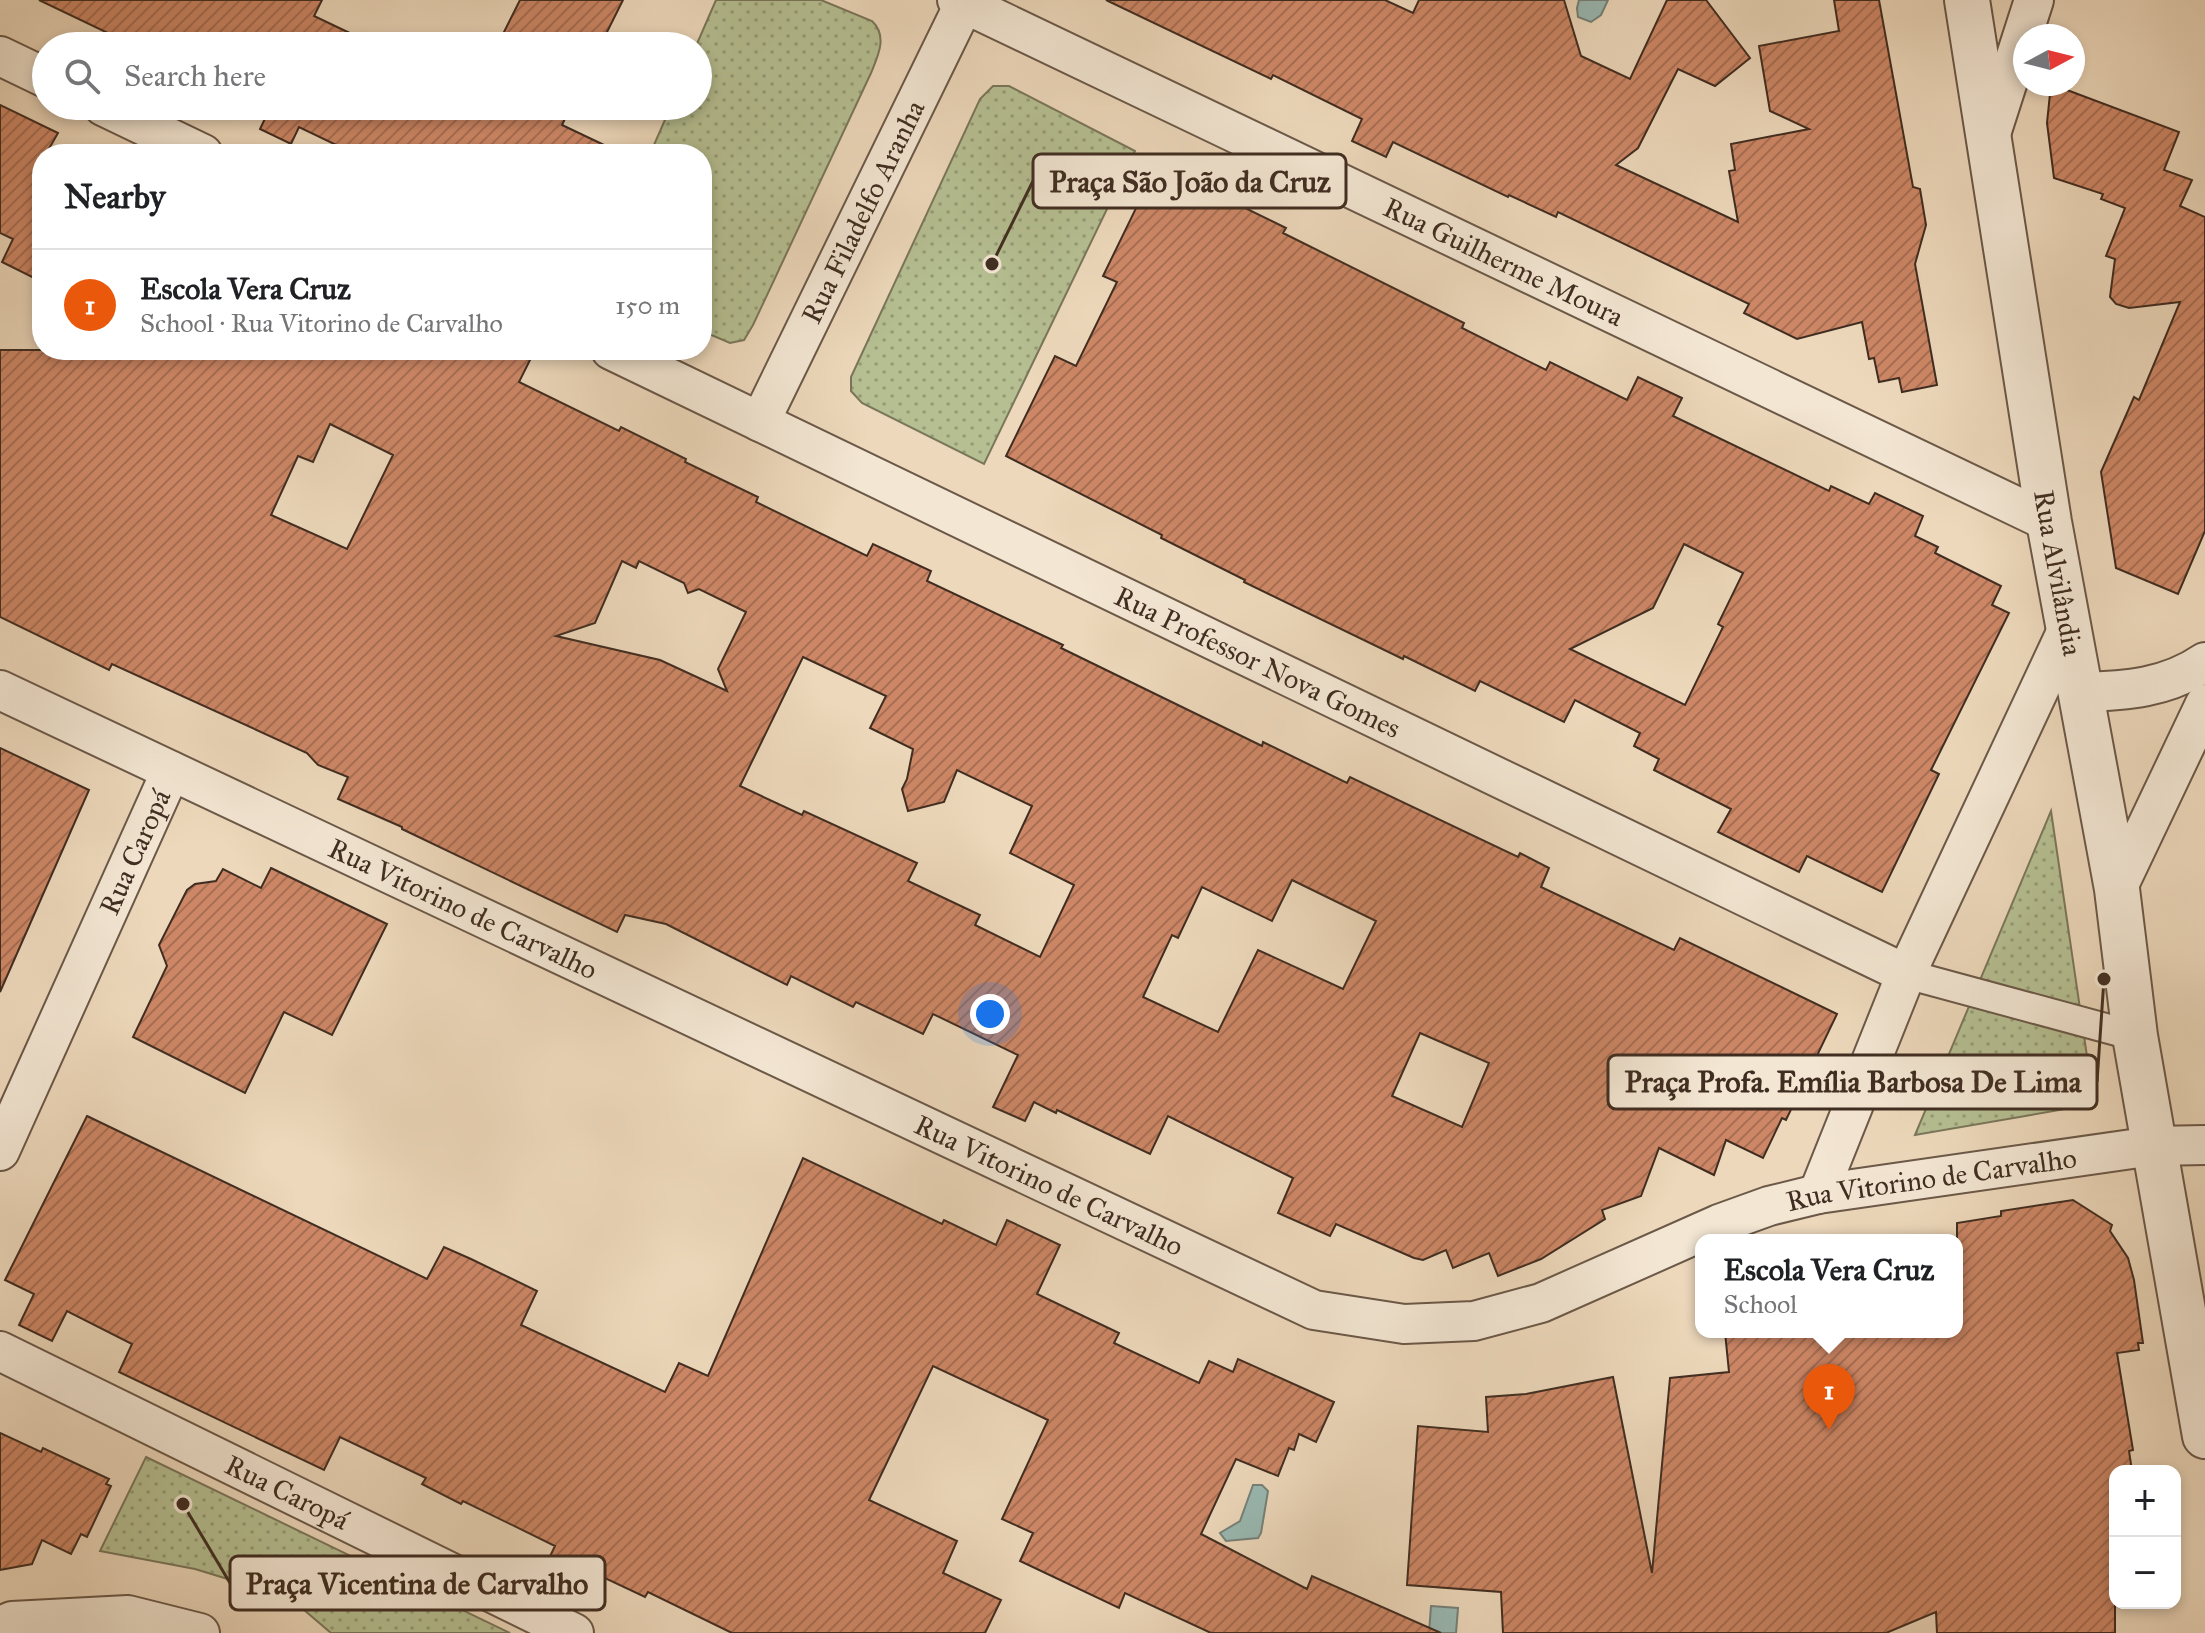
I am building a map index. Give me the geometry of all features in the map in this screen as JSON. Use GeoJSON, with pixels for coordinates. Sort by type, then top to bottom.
{"type":"FeatureCollection","features":[{"type":"Feature","properties":{"kind":"street","name":"Rua Alvilândia"},"geometry":{"type":"LineString","coordinates":[[1967,0],[2049,522],[2117,889],[2135,1036],[2205,1436]]}},
{"type":"Feature","properties":{"kind":"street"},"geometry":{"type":"LineString","coordinates":[[1989,140],[2034,0]]}},
{"type":"Feature","properties":{"kind":"street","name":"Rua Filadelfo Aranha"},"geometry":{"type":"LineString","coordinates":[[760,422],[963,1]]}},
{"type":"Feature","properties":{"kind":"street","name":"Rua Guilherme Moura"},"geometry":{"type":"LineString","coordinates":[[963,1],[2049,522]]}},
{"type":"Feature","properties":{"kind":"street"},"geometry":{"type":"LineString","coordinates":[[0,56],[32,71]]}},
{"type":"Feature","properties":{"kind":"street"},"geometry":{"type":"LineString","coordinates":[[132,120],[182,144]]}},
{"type":"Feature","properties":{"kind":"street","name":"Rua Professor Nova Gomes"},"geometry":{"type":"LineString","coordinates":[[632,360],[1906,974]]}},
{"type":"Feature","properties":{"kind":"street"},"geometry":{"type":"LineString","coordinates":[[1818,1194],[1906,974],[2069,626]]}},
{"type":"Feature","properties":{"kind":"street"},"geometry":{"type":"LineString","coordinates":[[2081,692],[2126,691],[2147,687],[2181,676],[2205,662]]}},
{"type":"Feature","properties":{"kind":"street","name":"Rua Vitorino de Carvalho"},"geometry":{"type":"LineString","coordinates":[[0,690],[1314,1310],[1404,1324],[1474,1321],[1541,1303],[1695,1235]]}},
{"type":"Feature","properties":{"kind":"street"},"geometry":{"type":"LineString","coordinates":[[2117,889],[2205,704]]}},
{"type":"Feature","properties":{"kind":"street","name":"Rua Caropá"},"geometry":{"type":"LineString","coordinates":[[0,1151],[171,771]]}},
{"type":"Feature","properties":{"kind":"street"},"geometry":{"type":"LineString","coordinates":[[1906,974],[2135,1036]]}},
{"type":"Feature","properties":{"kind":"street","name":"Rua Vitorino de Carvalho"},"geometry":{"type":"LineString","coordinates":[[1696,1234],[1769,1206],[1818,1194],[2153,1146],[2205,1145]]}},
{"type":"Feature","properties":{"kind":"street","name":"Rua Caropá"},"geometry":{"type":"LineString","coordinates":[[0,1351],[574,1633]]}},
{"type":"Feature","properties":{"kind":"street"},"geometry":{"type":"LineString","coordinates":[[0,1626],[12,1621],[128,1615],[200,1633]]}},
{"type":"Feature","properties":{"kind":"green space"},"geometry":{"type":"Polygon","coordinates":[[[716,0],[821,0],[872,21],[881,40],[871,73],[753,325],[744,340],[730,343],[712,335],[712,144],[654,144],[665,120],[712,120],[712,32],[702,32],[716,0]]]}},
{"type":"Feature","properties":{"kind":"green space"},"geometry":{"type":"Polygon","coordinates":[[[993,86],[1009,86],[1135,151],[984,464],[862,403],[851,391],[851,377],[980,99],[993,86]]]}},
{"type":"Feature","properties":{"kind":"green space"},"geometry":{"type":"Polygon","coordinates":[[[2051,811],[2094,1104],[1915,1135],[2051,811]]]}},
{"type":"Feature","properties":{"kind":"green space"},"geometry":{"type":"Polygon","coordinates":[[[146,1457],[510,1633],[331,1633],[290,1598],[195,1569],[100,1551],[146,1457]]]}},
{"type":"Feature","properties":{"kind":"water"},"geometry":{"type":"Polygon","coordinates":[[[1579,0],[1608,0],[1601,15],[1591,22],[1578,17],[1579,0]]]}},
{"type":"Feature","properties":{"kind":"water"},"geometry":{"type":"Polygon","coordinates":[[[1253,1485],[1262,1485],[1268,1491],[1261,1533],[1258,1538],[1226,1541],[1220,1533],[1240,1521],[1253,1485]]]}},
{"type":"Feature","properties":{"kind":"water"},"geometry":{"type":"Polygon","coordinates":[[[1431,1606],[1458,1608],[1456,1633],[1429,1633],[1431,1606]]]}},
{"type":"Feature","properties":{"kind":"building"},"geometry":{"type":"Polygon","coordinates":[[[39,0],[322,0],[314,16],[348,32],[106,32],[39,0]]]}},
{"type":"Feature","properties":{"kind":"building"},"geometry":{"type":"Polygon","coordinates":[[[520,0],[623,0],[607,32],[504,32],[520,0]]]}},
{"type":"Feature","properties":{"kind":"building"},"geometry":{"type":"Polygon","coordinates":[[[1106,0],[1385,0],[1413,13],[1419,0],[1564,0],[1581,56],[1630,79],[1667,0],[1706,0],[1750,58],[1715,86],[1678,69],[1638,148],[1616,165],[1738,222],[1729,171],[1735,170],[1731,144],[1809,129],[1770,111],[1759,46],[1839,31],[1834,0],[1879,0],[1913,187],[1920,189],[1926,225],[1915,264],[1937,385],[1902,392],[1899,378],[1879,382],[1874,358],[1869,359],[1862,322],[1797,339],[1744,313],[1749,304],[1558,212],[1556,217],[1508,197],[1393,142],[1386,157],[1352,141],[1362,119],[1106,0]]]}},
{"type":"Feature","properties":{"kind":"building"},"geometry":{"type":"Polygon","coordinates":[[[2050,96],[2083,96],[2179,132],[2164,170],[2192,180],[2180,206],[2205,217],[2205,531],[2178,594],[2116,568],[2101,472],[2134,397],[2139,400],[2180,302],[2129,308],[2116,304],[2110,297],[2115,259],[2106,256],[2125,208],[2101,199],[2103,194],[2054,178],[2047,123],[2050,96]]]}},
{"type":"Feature","properties":{"kind":"building"},"geometry":{"type":"Polygon","coordinates":[[[0,105],[58,133],[52,144],[32,144],[32,277],[2,262],[13,239],[0,233],[0,105]]]}},
{"type":"Feature","properties":{"kind":"building"},"geometry":{"type":"Polygon","coordinates":[[[264,120],[564,120],[562,125],[602,144],[334,144],[299,127],[291,144],[260,129],[264,120]]]}},
{"type":"Feature","properties":{"kind":"building"},"geometry":{"type":"Polygon","coordinates":[[[1157,165],[1286,228],[1283,233],[1464,323],[1462,328],[1546,370],[1550,362],[1627,400],[1638,377],[1682,398],[1673,416],[1829,491],[1831,486],[1869,504],[1875,493],[1923,516],[1915,536],[1938,547],[1935,553],[2001,586],[1992,605],[2009,613],[1931,770],[1939,774],[1882,892],[1807,856],[1799,872],[1718,832],[1731,809],[1654,770],[1659,759],[1634,746],[1640,733],[1575,700],[1564,722],[1480,681],[1475,691],[1244,582],[1161,538],[1162,535],[1006,456],[1055,356],[1076,366],[1117,282],[1103,276],[1157,165]],[[1684,544],[1653,608],[1570,649],[1685,705],[1723,627],[1718,624],[1743,573],[1684,544]]]}},
{"type":"Feature","properties":{"kind":"building"},"geometry":{"type":"Polygon","coordinates":[[[0,350],[32,350],[32,360],[530,360],[519,382],[619,431],[621,427],[686,459],[685,462],[758,497],[756,502],[867,556],[873,544],[931,571],[927,581],[1063,645],[1061,648],[1262,746],[1263,742],[1347,783],[1350,777],[1518,857],[1520,853],[1549,868],[1541,887],[1674,950],[1680,938],[1837,1014],[1786,1120],[1782,1118],[1763,1158],[1726,1140],[1714,1175],[1659,1148],[1641,1196],[1602,1210],[1605,1219],[1541,1259],[1498,1276],[1489,1253],[1453,1268],[1446,1250],[1423,1260],[1336,1224],[1330,1236],[1278,1213],[1293,1178],[1168,1116],[1150,1154],[1034,1102],[1025,1121],[993,1107],[1018,1055],[933,1014],[923,1034],[856,1002],[853,1007],[791,976],[787,985],[666,924],[625,915],[617,932],[338,799],[348,777],[318,765],[307,753],[112,664],[109,670],[0,617],[0,350]],[[330,424],[313,462],[298,456],[271,515],[347,549],[393,455],[330,424]],[[622,561],[595,623],[556,636],[660,660],[727,691],[718,669],[746,612],[699,589],[688,593],[684,583],[639,561],[636,568],[622,561]],[[803,657],[740,786],[802,815],[804,811],[917,863],[908,881],[980,915],[975,925],[1040,957],[1074,885],[1010,853],[1032,806],[957,770],[944,802],[908,811],[902,789],[913,749],[870,728],[886,696],[803,657]],[[1292,880],[1272,921],[1202,887],[1178,938],[1172,935],[1143,997],[1218,1032],[1258,950],[1343,989],[1376,921],[1292,880]],[[1420,1033],[1392,1096],[1462,1127],[1489,1063],[1420,1033]]]}},
{"type":"Feature","properties":{"kind":"building"},"geometry":{"type":"Polygon","coordinates":[[[0,748],[89,790],[0,992],[0,748]]]}},
{"type":"Feature","properties":{"kind":"building"},"geometry":{"type":"Polygon","coordinates":[[[271,868],[387,924],[332,1035],[284,1012],[245,1093],[133,1037],[167,966],[159,945],[187,890],[195,884],[216,881],[223,869],[261,888],[271,868]]]}},
{"type":"Feature","properties":{"kind":"building"},"geometry":{"type":"Polygon","coordinates":[[[87,1116],[427,1279],[444,1247],[471,1259],[537,1291],[521,1325],[665,1392],[679,1363],[708,1376],[803,1158],[942,1224],[944,1220],[996,1245],[1007,1220],[1060,1245],[1037,1294],[1119,1333],[1114,1343],[1199,1383],[1209,1361],[1233,1372],[1238,1359],[1334,1402],[1316,1442],[1299,1434],[1294,1450],[1289,1448],[1278,1476],[1236,1459],[1201,1534],[1307,1589],[1312,1576],[1441,1633],[1211,1633],[1125,1593],[1119,1608],[1020,1561],[1033,1533],[1002,1519],[1048,1420],[933,1366],[869,1500],[957,1541],[943,1573],[1001,1600],[985,1633],[732,1633],[648,1592],[645,1597],[605,1578],[593,1603],[540,1577],[555,1546],[422,1484],[426,1478],[340,1437],[324,1470],[119,1372],[132,1344],[67,1311],[52,1341],[19,1325],[34,1294],[5,1280],[87,1116]]]}},
{"type":"Feature","properties":{"kind":"building"},"geometry":{"type":"Polygon","coordinates":[[[2073,1200],[2112,1225],[2110,1231],[2128,1258],[2143,1343],[2138,1343],[2139,1350],[2117,1353],[2133,1450],[2129,1451],[2131,1465],[2109,1465],[2109,1609],[2115,1609],[2115,1633],[1937,1633],[1936,1612],[1886,1633],[1503,1633],[1501,1592],[1407,1585],[1418,1426],[1488,1432],[1486,1397],[1526,1394],[1613,1377],[1652,1573],[1670,1378],[1729,1372],[1726,1338],[1963,1338],[1963,1234],[1957,1234],[1957,1223],[2001,1216],[2001,1211],[2073,1200]]]}},
{"type":"Feature","properties":{"kind":"building"},"geometry":{"type":"Polygon","coordinates":[[[0,1433],[41,1452],[43,1448],[109,1479],[106,1484],[111,1486],[87,1537],[81,1534],[71,1554],[42,1540],[32,1564],[0,1570],[0,1433]]]}},
{"type":"Feature","properties":{"kind":"place","name":"Praça São João da Cruz"},"geometry":{"type":"Point","coordinates":[992,264]}},
{"type":"Feature","properties":{"kind":"place","name":"Praça Profa. Emília Barbosa De Lima"},"geometry":{"type":"Point","coordinates":[2104,979]}},
{"type":"Feature","properties":{"kind":"place","name":"Escola Vera Cruz"},"geometry":{"type":"Point","coordinates":[1829,1430]}},
{"type":"Feature","properties":{"kind":"place","name":"Praça Vicentina de Carvalho"},"geometry":{"type":"Point","coordinates":[183,1504]}}]}
